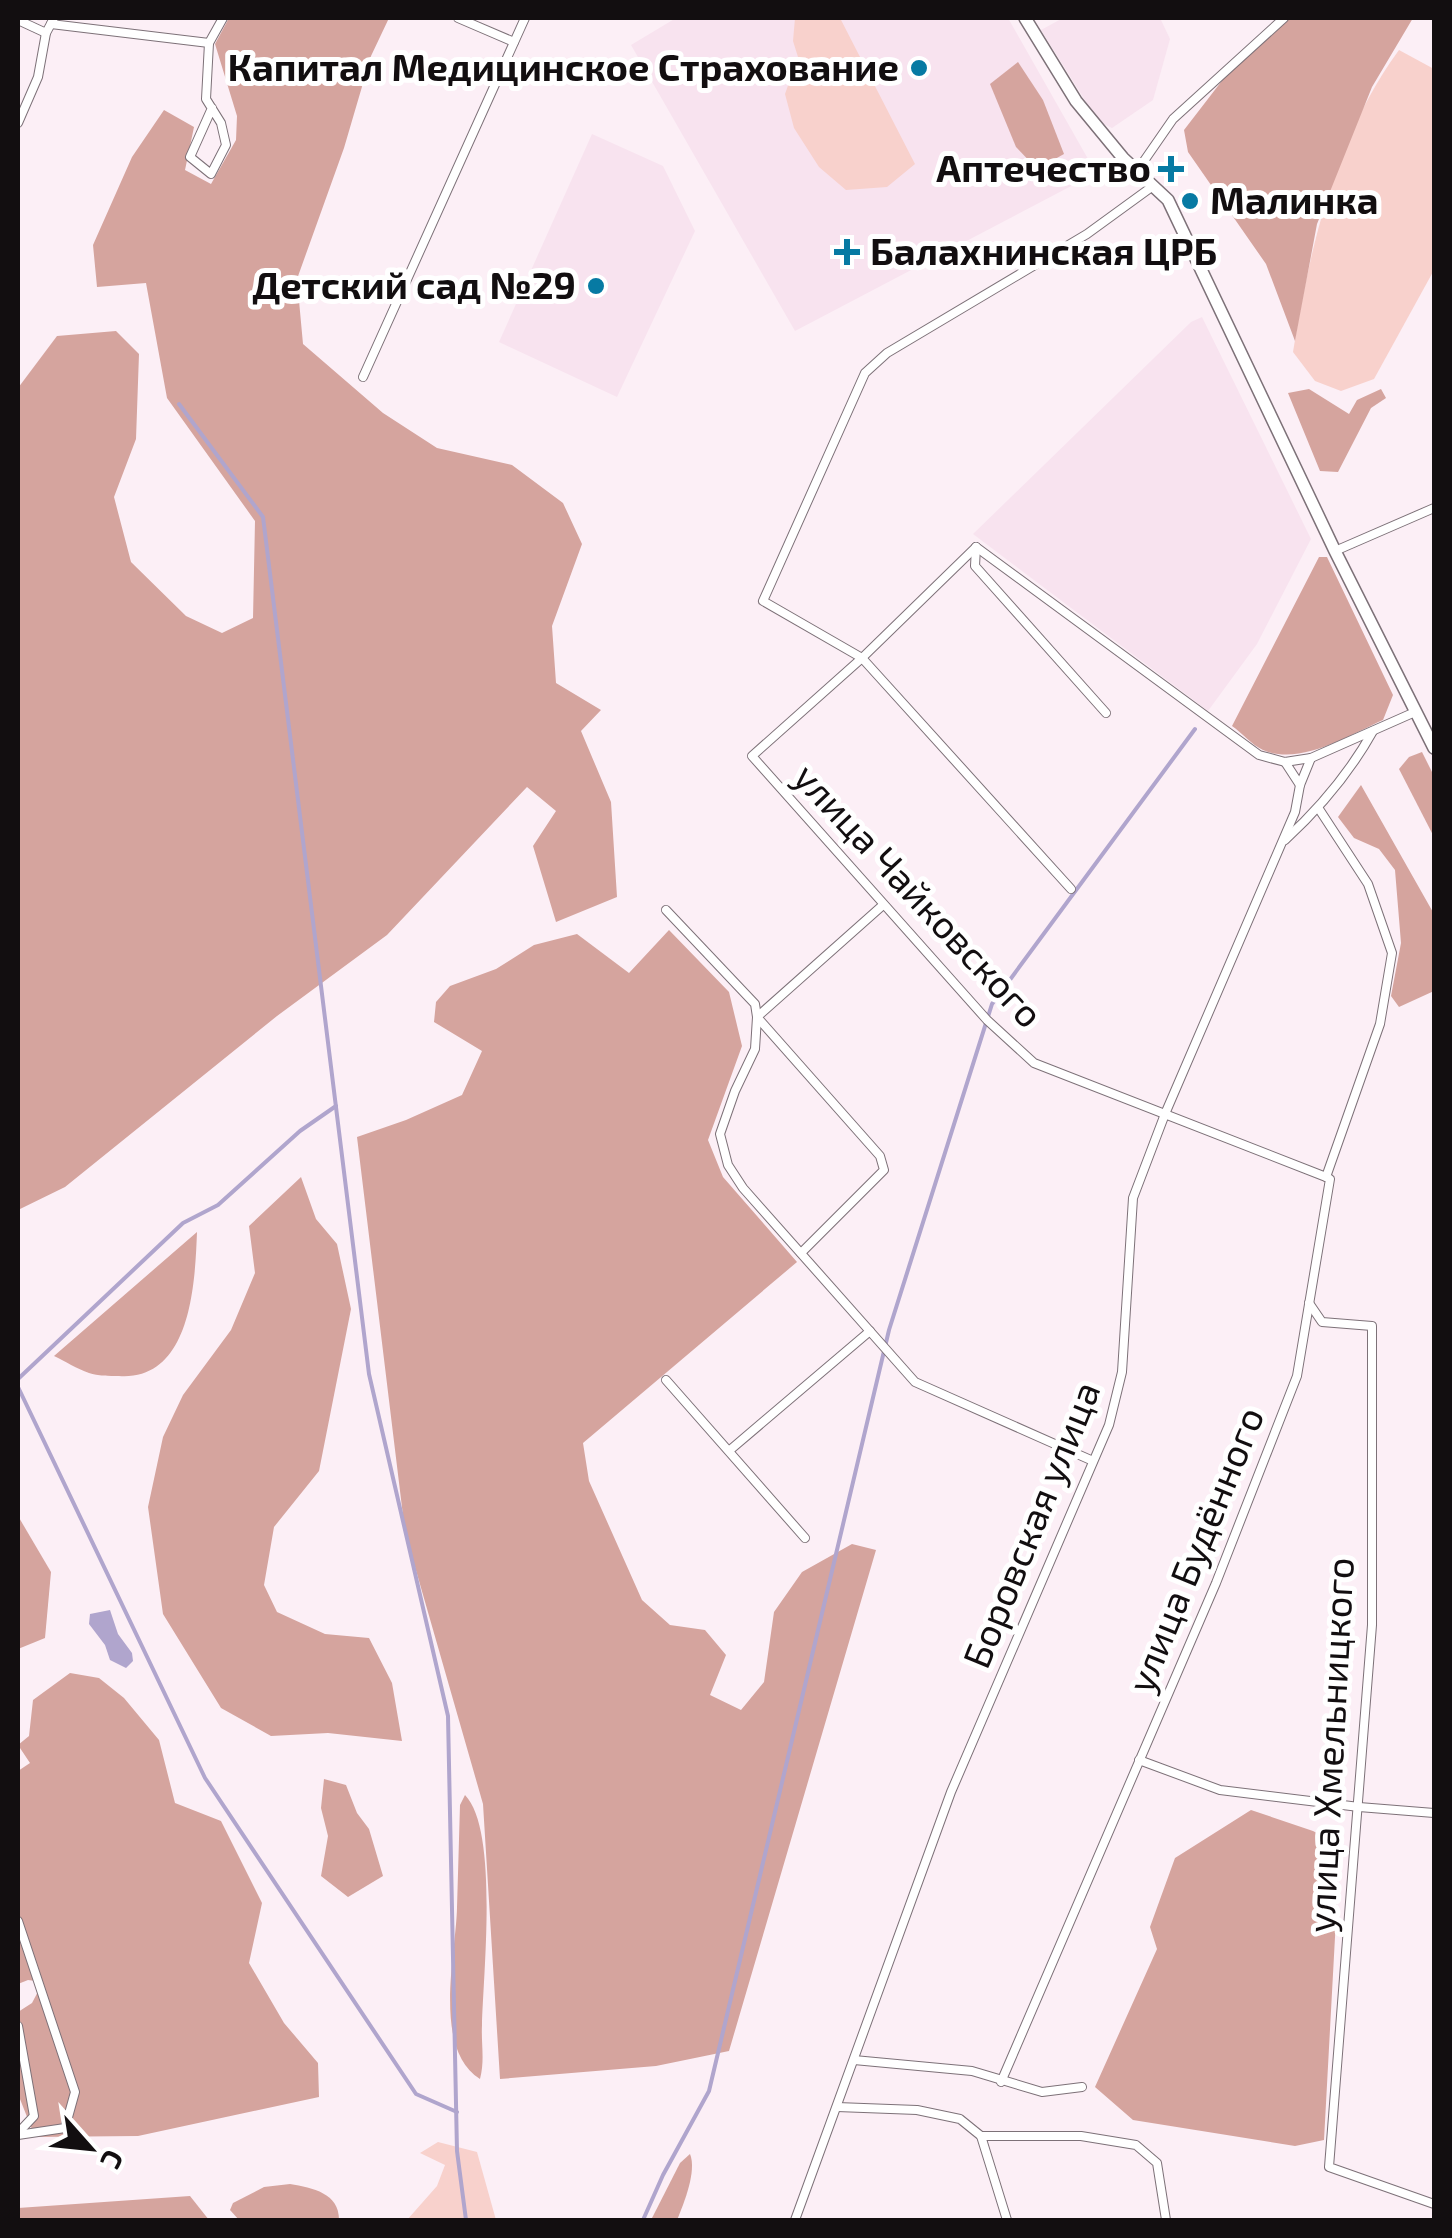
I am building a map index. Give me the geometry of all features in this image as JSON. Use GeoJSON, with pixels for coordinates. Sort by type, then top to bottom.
{"type":"FeatureCollection","features":[{"type":"Feature","properties":{"kind":"street"},"geometry":{"type":"LineString","coordinates":[[212,108],[190,157],[211,174],[226,145],[222,123],[212,108],[206,100],[209,43],[224,18]]}},
{"type":"Feature","properties":{"kind":"street"},"geometry":{"type":"LineString","coordinates":[[458,18],[514,42]]}},
{"type":"Feature","properties":{"kind":"street"},"geometry":{"type":"LineString","coordinates":[[363,376],[525,18]]}},
{"type":"Feature","properties":{"kind":"street"},"geometry":{"type":"LineString","coordinates":[[1025,18],[1076,101],[1168,200],[1335,551],[1434,748]]}},
{"type":"Feature","properties":{"kind":"street"},"geometry":{"type":"LineString","coordinates":[[1137,171],[1173,119],[1284,18]]}},
{"type":"Feature","properties":{"kind":"street"},"geometry":{"type":"LineString","coordinates":[[18,20],[209,43]]}},
{"type":"Feature","properties":{"kind":"street"},"geometry":{"type":"LineString","coordinates":[[18,123],[38,77],[50,25]]}},
{"type":"Feature","properties":{"kind":"street"},"geometry":{"type":"LineString","coordinates":[[1072,889],[862,658],[763,602],[865,373],[886,352],[1086,234],[1153,186]]}},
{"type":"Feature","properties":{"kind":"street"},"geometry":{"type":"LineString","coordinates":[[1335,551],[1434,508]]}},
{"type":"Feature","properties":{"kind":"street"},"geometry":{"type":"LineString","coordinates":[[862,658],[976,547]]}},
{"type":"Feature","properties":{"kind":"street"},"geometry":{"type":"LineString","coordinates":[[976,547],[1259,755],[1285,762],[1311,758],[1415,712]]}},
{"type":"Feature","properties":{"kind":"street"},"geometry":{"type":"LineString","coordinates":[[976,547],[975,566],[1106,713]]}},
{"type":"Feature","properties":{"kind":"street","name":"улица Чайковского"},"geometry":{"type":"LineString","coordinates":[[862,658],[752,756],[883,905],[987,1020],[1034,1062],[1326,1177]]}},
{"type":"Feature","properties":{"kind":"street","name":"Боровская улица"},"geometry":{"type":"LineString","coordinates":[[1282,844],[1319,809],[1357,760],[1373,730]]}},
{"type":"Feature","properties":{"kind":"street","name":"Боровская улица"},"geometry":{"type":"LineString","coordinates":[[795,2220],[951,1792],[1109,1425],[1122,1372],[1133,1198],[1165,1114],[1295,812],[1311,758]]}},
{"type":"Feature","properties":{"kind":"street"},"geometry":{"type":"LineString","coordinates":[[1285,762],[1300,785]]}},
{"type":"Feature","properties":{"kind":"street","name":"улица Будённого"},"geometry":{"type":"LineString","coordinates":[[1001,2082],[1216,1582],[1297,1376],[1330,1179],[1326,1177],[1380,1024],[1392,952],[1368,884],[1319,809]]}},
{"type":"Feature","properties":{"kind":"street"},"geometry":{"type":"LineString","coordinates":[[757,1017],[883,905]]}},
{"type":"Feature","properties":{"kind":"street"},"geometry":{"type":"LineString","coordinates":[[666,910],[755,1004],[755,1049],[720,1134],[728,1165],[743,1188],[914,1382],[1094,1461]]}},
{"type":"Feature","properties":{"kind":"street"},"geometry":{"type":"LineString","coordinates":[[757,1017],[880,1156],[884,1170],[801,1252]]}},
{"type":"Feature","properties":{"kind":"street","name":"улица Хмельницкого"},"geometry":{"type":"LineString","coordinates":[[1309,1303],[1322,1322],[1372,1326],[1372,1625],[1329,2167],[1434,2204]]}},
{"type":"Feature","properties":{"kind":"street"},"geometry":{"type":"LineString","coordinates":[[730,1450],[870,1332]]}},
{"type":"Feature","properties":{"kind":"street"},"geometry":{"type":"LineString","coordinates":[[666,1380],[806,1538]]}},
{"type":"Feature","properties":{"kind":"street"},"geometry":{"type":"LineString","coordinates":[[1139,1760],[1220,1790],[1359,1808],[1434,1812]]}},
{"type":"Feature","properties":{"kind":"street"},"geometry":{"type":"LineString","coordinates":[[18,1921],[75,2092],[65,2128],[18,2134]]}},
{"type":"Feature","properties":{"kind":"street"},"geometry":{"type":"LineString","coordinates":[[18,2026],[34,2116],[18,2134]]}},
{"type":"Feature","properties":{"kind":"street"},"geometry":{"type":"LineString","coordinates":[[854,2060],[972,2071],[1042,2092],[1082,2087]]}},
{"type":"Feature","properties":{"kind":"street"},"geometry":{"type":"LineString","coordinates":[[837,2107],[917,2110],[960,2119],[981,2136],[1007,2220]]}},
{"type":"Feature","properties":{"kind":"street"},"geometry":{"type":"LineString","coordinates":[[981,2136],[1081,2136],[1136,2146],[1157,2163],[1166,2220]]}},
{"type":"Feature","properties":{"kind":"shaded area"},"geometry":{"type":"Polygon","coordinates":[[[229,18],[389,18],[371,56],[344,148],[297,279],[303,344],[383,413],[437,448],[512,465],[563,503],[582,544],[552,626],[556,683],[601,710],[581,731],[611,802],[617,897],[556,922],[533,846],[556,811],[527,787],[387,935],[277,1016],[65,1187],[18,1210],[18,388],[57,336],[116,331],[139,354],[136,439],[114,497],[131,562],[186,616],[222,633],[253,618],[255,521],[167,398],[146,283],[97,287],[93,245],[132,157],[164,110],[194,127],[185,170],[211,184],[236,140],[237,116],[215,44],[229,18]]]}},
{"type":"Feature","properties":{"kind":"shaded area","name":"Балахнинская ЦРБ"},"geometry":{"type":"Polygon","coordinates":[[[676,18],[1008,18],[1096,173],[795,331],[631,45],[676,18]]]}},
{"type":"Feature","properties":{"kind":"shaded area"},"geometry":{"type":"Polygon","coordinates":[[[795,18],[840,18],[915,164],[887,187],[846,190],[819,167],[794,128],[785,94],[798,57],[793,41],[795,18]]]}},
{"type":"Feature","properties":{"kind":"shaded area"},"geometry":{"type":"Polygon","coordinates":[[[1063,18],[1160,18],[1170,39],[1153,100],[1112,128],[1098,121],[1041,30],[1063,18]]]}},
{"type":"Feature","properties":{"kind":"shaded area"},"geometry":{"type":"Polygon","coordinates":[[[1288,18],[1413,18],[1372,87],[1317,224],[1295,341],[1266,264],[1188,152],[1184,130],[1231,69],[1288,18]]]}},
{"type":"Feature","properties":{"kind":"shaded area"},"geometry":{"type":"Polygon","coordinates":[[[1399,50],[1434,69],[1434,270],[1374,379],[1341,391],[1315,381],[1293,352],[1328,194],[1358,119],[1399,50]]]}},
{"type":"Feature","properties":{"kind":"shaded area"},"geometry":{"type":"Polygon","coordinates":[[[1018,62],[1043,100],[1064,154],[1037,169],[1016,147],[990,84],[1018,62]]]}},
{"type":"Feature","properties":{"kind":"shaded area","name":"Детский сад №29"},"geometry":{"type":"Polygon","coordinates":[[[592,134],[663,166],[695,231],[617,397],[499,342],[592,134]]]}},
{"type":"Feature","properties":{"kind":"shaded area"},"geometry":{"type":"Polygon","coordinates":[[[1202,317],[1311,539],[1257,644],[1208,711],[973,534],[1191,322],[1202,317]]]}},
{"type":"Feature","properties":{"kind":"shaded area"},"geometry":{"type":"Polygon","coordinates":[[[1309,389],[1349,414],[1357,400],[1381,389],[1386,398],[1371,408],[1338,472],[1320,471],[1288,393],[1309,389]]]}},
{"type":"Feature","properties":{"kind":"shaded area"},"geometry":{"type":"Polygon","coordinates":[[[1319,557],[1327,557],[1393,695],[1383,720],[1324,747],[1278,754],[1259,748],[1232,726],[1319,557]]]}},
{"type":"Feature","properties":{"kind":"shaded area"},"geometry":{"type":"Polygon","coordinates":[[[1422,752],[1434,776],[1434,837],[1399,769],[1409,757],[1422,752]]]}},
{"type":"Feature","properties":{"kind":"shaded area"},"geometry":{"type":"Polygon","coordinates":[[[1361,785],[1434,914],[1434,991],[1399,1007],[1391,996],[1401,943],[1395,870],[1379,849],[1354,838],[1338,817],[1361,785]]]}},
{"type":"Feature","properties":{"kind":"shaded area"},"geometry":{"type":"Polygon","coordinates":[[[669,930],[729,992],[742,1046],[708,1140],[723,1177],[797,1262],[583,1443],[589,1481],[642,1600],[670,1625],[705,1630],[726,1655],[710,1695],[741,1710],[764,1682],[774,1612],[802,1572],[852,1544],[876,1550],[729,2051],[656,2066],[500,2079],[483,1804],[405,1532],[357,1137],[462,1095],[482,1051],[434,1022],[436,1002],[450,986],[496,969],[534,945],[577,934],[629,973],[669,930]]]}},
{"type":"Feature","properties":{"kind":"shaded area"},"geometry":{"type":"Polygon","coordinates":[[[301,1177],[316,1219],[337,1244],[351,1309],[319,1471],[274,1527],[264,1585],[277,1612],[325,1634],[369,1638],[392,1683],[402,1741],[328,1733],[271,1736],[221,1708],[163,1614],[148,1507],[163,1437],[183,1395],[231,1330],[255,1273],[249,1226],[301,1177]]]}},
{"type":"Feature","properties":{"kind":"shaded area"},"geometry":{"type":"Polygon","coordinates":[[[197,1232],[194,1277],[184,1325],[175,1346],[161,1363],[143,1373],[104,1376],[54,1356],[197,1232]]]}},
{"type":"Feature","properties":{"kind":"shaded area"},"geometry":{"type":"Polygon","coordinates":[[[18,1516],[51,1572],[45,1638],[18,1649],[18,1516]]]}},
{"type":"Feature","properties":{"kind":"shaded area"},"geometry":{"type":"Polygon","coordinates":[[[110,1610],[118,1634],[132,1653],[133,1661],[126,1668],[110,1660],[105,1645],[89,1624],[90,1614],[110,1610]]]}},
{"type":"Feature","properties":{"kind":"shaded area"},"geometry":{"type":"Polygon","coordinates":[[[70,1673],[99,1678],[124,1698],[159,1740],[175,1803],[221,1821],[262,1903],[249,1963],[284,2023],[318,2063],[319,2097],[138,2136],[35,2137],[18,2094],[18,2012],[32,2003],[43,1982],[28,1980],[18,1984],[18,1771],[30,1763],[18,1745],[29,1736],[33,1700],[70,1673]]]}},
{"type":"Feature","properties":{"kind":"shaded area"},"geometry":{"type":"Polygon","coordinates":[[[324,1779],[346,1785],[357,1813],[369,1829],[383,1876],[348,1897],[321,1876],[328,1836],[321,1808],[324,1779]]]}},
{"type":"Feature","properties":{"kind":"shaded area"},"geometry":{"type":"Polygon","coordinates":[[[465,1795],[476,1813],[486,1870],[480,2079],[465,2065],[451,2024],[460,1805],[465,1795]]]}},
{"type":"Feature","properties":{"kind":"shaded area"},"geometry":{"type":"Polygon","coordinates":[[[1251,1810],[1313,1831],[1340,1845],[1324,2140],[1295,2146],[1133,2120],[1095,2087],[1157,1949],[1150,1927],[1175,1858],[1251,1810]]]}},
{"type":"Feature","properties":{"kind":"shaded area"},"geometry":{"type":"Polygon","coordinates":[[[438,2142],[477,2152],[496,2220],[407,2220],[437,2186],[445,2165],[420,2153],[438,2142]]]}},
{"type":"Feature","properties":{"kind":"shaded area"},"geometry":{"type":"Polygon","coordinates":[[[690,2154],[691,2178],[677,2220],[651,2220],[680,2163],[690,2154]]]}},
{"type":"Feature","properties":{"kind":"shaded area"},"geometry":{"type":"Polygon","coordinates":[[[290,2184],[330,2198],[339,2220],[239,2220],[230,2210],[233,2203],[264,2187],[290,2184]]]}},
{"type":"Feature","properties":{"kind":"shaded area"},"geometry":{"type":"Polygon","coordinates":[[[190,2196],[209,2220],[18,2220],[18,2208],[190,2196]]]}},
{"type":"Feature","properties":{"kind":"waterway"},"geometry":{"type":"LineString","coordinates":[[179,404],[263,517],[369,1374],[448,1716],[457,2151],[466,2220]]}},
{"type":"Feature","properties":{"kind":"waterway"},"geometry":{"type":"LineString","coordinates":[[643,2220],[709,2091],[889,1330],[992,1004],[1195,729]]}},
{"type":"Feature","properties":{"kind":"waterway"},"geometry":{"type":"LineString","coordinates":[[18,1379],[183,1223],[218,1205],[300,1131],[336,1106]]}},
{"type":"Feature","properties":{"kind":"waterway"},"geometry":{"type":"LineString","coordinates":[[18,1387],[205,1778],[416,2094],[457,2112]]}},
{"type":"Feature","properties":{"kind":"place","name":"Капитал Медицинское Страхование"},"geometry":{"type":"Point","coordinates":[919,68]}},
{"type":"Feature","properties":{"kind":"place","name":"Аптечество"},"geometry":{"type":"Point","coordinates":[1171,169]}},
{"type":"Feature","properties":{"kind":"place","name":"Малинка"},"geometry":{"type":"Point","coordinates":[1190,201]}},
{"type":"Feature","properties":{"kind":"place","name":"Балахнинская ЦРБ"},"geometry":{"type":"Point","coordinates":[847,252]}},
{"type":"Feature","properties":{"kind":"place","name":"Детский сад №29"},"geometry":{"type":"Point","coordinates":[596,286]}}]}
